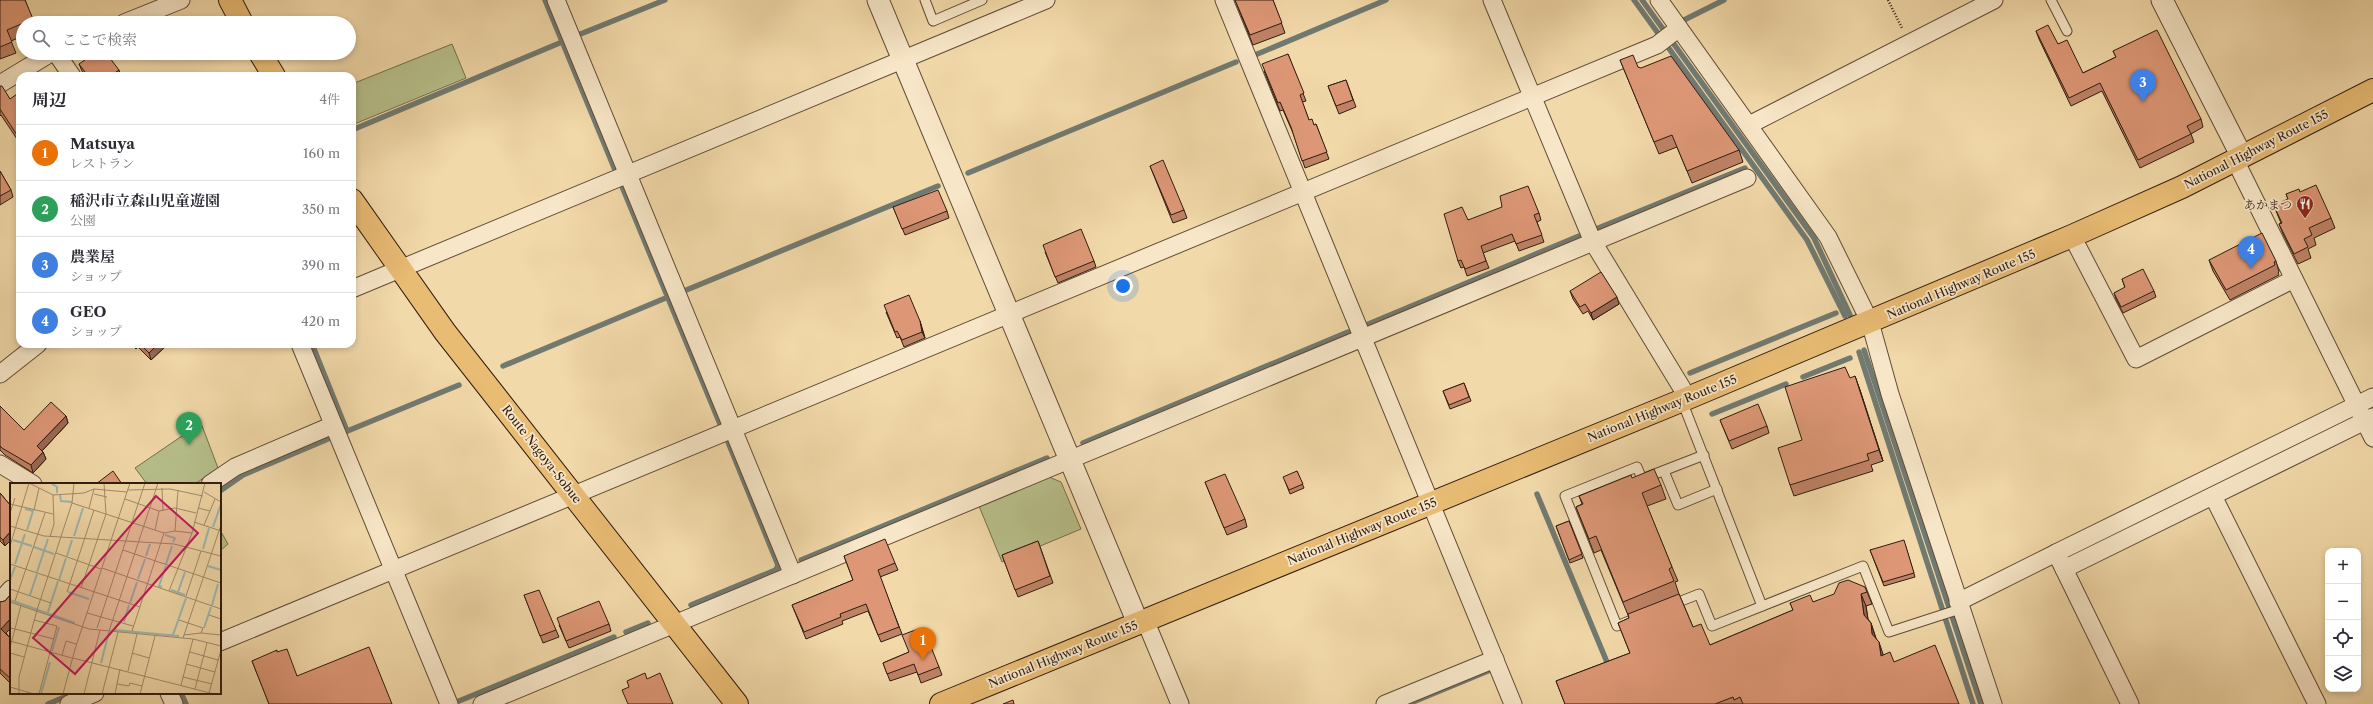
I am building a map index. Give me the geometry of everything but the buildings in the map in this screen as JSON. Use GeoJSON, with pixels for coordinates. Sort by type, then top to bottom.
{"type":"FeatureCollection","features":[{"type":"Feature","properties":{"kind":"main road"},"geometry":{"type":"LineString","coordinates":[[230,0],[238,16]]}},
{"type":"Feature","properties":{"kind":"main road"},"geometry":{"type":"LineString","coordinates":[[264,60],[272,72]]}},
{"type":"Feature","properties":{"kind":"main road","name":"National Highway Route 155"},"geometry":{"type":"LineString","coordinates":[[941,704],[1685,399],[2128,212],[2373,90]]}},
{"type":"Feature","properties":{"kind":"main road","name":"Route Nagoya-Sobue"},"geometry":{"type":"LineString","coordinates":[[356,206],[445,332],[737,704]]}},
{"type":"Feature","properties":{"kind":"street"},"geometry":{"type":"LineString","coordinates":[[141,16],[181,0]]}},
{"type":"Feature","properties":{"kind":"street"},"geometry":{"type":"LineString","coordinates":[[556,0],[793,575]]}},
{"type":"Feature","properties":{"kind":"street"},"geometry":{"type":"LineString","coordinates":[[878,0],[1070,460],[1180,704]]}},
{"type":"Feature","properties":{"kind":"street"},"geometry":{"type":"LineString","coordinates":[[356,287],[1046,0]]}},
{"type":"Feature","properties":{"kind":"street"},"geometry":{"type":"LineString","coordinates":[[1224,0],[1513,704]]}},
{"type":"Feature","properties":{"kind":"street"},"geometry":{"type":"LineString","coordinates":[[1492,0],[1593,242],[1685,399]]}},
{"type":"Feature","properties":{"kind":"street"},"geometry":{"type":"LineString","coordinates":[[1659,0],[1670,35],[1749,125],[1828,237],[1870,322],[1890,394],[1958,607],[1993,704]]}},
{"type":"Feature","properties":{"kind":"street"},"geometry":{"type":"LineString","coordinates":[[1749,125],[1994,0]]}},
{"type":"Feature","properties":{"kind":"street"},"geometry":{"type":"LineString","coordinates":[[2162,0],[2294,279],[2356,405],[2369,419],[2373,438]]}},
{"type":"Feature","properties":{"kind":"street"},"geometry":{"type":"LineString","coordinates":[[221,642],[1010,316],[1533,97],[1670,35]]}},
{"type":"Feature","properties":{"kind":"street"},"geometry":{"type":"LineString","coordinates":[[20,72],[39,60]]}},
{"type":"Feature","properties":{"kind":"street"},"geometry":{"type":"LineString","coordinates":[[61,60],[69,72]]}},
{"type":"Feature","properties":{"kind":"street"},"geometry":{"type":"LineString","coordinates":[[0,84],[16,74]]}},
{"type":"Feature","properties":{"kind":"street"},"geometry":{"type":"LineString","coordinates":[[482,704],[1747,178]]}},
{"type":"Feature","properties":{"kind":"street"},"geometry":{"type":"LineString","coordinates":[[2072,236],[2136,359],[2294,279]]}},
{"type":"Feature","properties":{"kind":"street"},"geometry":{"type":"LineString","coordinates":[[0,374],[33,348]]}},
{"type":"Feature","properties":{"kind":"street"},"geometry":{"type":"LineString","coordinates":[[302,348],[449,704]]}},
{"type":"Feature","properties":{"kind":"street"},"geometry":{"type":"LineString","coordinates":[[1958,607],[2056,553],[2373,397]]}},
{"type":"Feature","properties":{"kind":"street"},"geometry":{"type":"LineString","coordinates":[[2064,570],[2369,419]]}},
{"type":"Feature","properties":{"kind":"street"},"geometry":{"type":"LineString","coordinates":[[211,483],[235,467],[333,425]]}},
{"type":"Feature","properties":{"kind":"street"},"geometry":{"type":"LineString","coordinates":[[0,464],[31,483]]}},
{"type":"Feature","properties":{"kind":"street"},"geometry":{"type":"LineString","coordinates":[[2213,496],[2317,704]]}},
{"type":"Feature","properties":{"kind":"street"},"geometry":{"type":"LineString","coordinates":[[2056,553],[2130,704]]}},
{"type":"Feature","properties":{"kind":"street"},"geometry":{"type":"LineString","coordinates":[[0,601],[10,590]]}},
{"type":"Feature","properties":{"kind":"street"},"geometry":{"type":"LineString","coordinates":[[1385,704],[1495,659]]}},
{"type":"Feature","properties":{"kind":"street"},"geometry":{"type":"LineString","coordinates":[[69,704],[93,694]]}},
{"type":"Feature","properties":{"kind":"street"},"geometry":{"type":"LineString","coordinates":[[169,694],[174,704]]}},
{"type":"Feature","properties":{"kind":"lane"},"geometry":{"type":"LineString","coordinates":[[924,0],[933,21],[982,0]]}},
{"type":"Feature","properties":{"kind":"lane"},"geometry":{"type":"LineString","coordinates":[[2052,0],[2067,31]]}},
{"type":"Feature","properties":{"kind":"lane"},"geometry":{"type":"LineString","coordinates":[[1685,399],[1704,455],[1762,606]]}},
{"type":"Feature","properties":{"kind":"lane"},"geometry":{"type":"LineString","coordinates":[[1638,618],[1617,626],[1565,496],[1637,467],[1642,479],[1704,455]]}},
{"type":"Feature","properties":{"kind":"lane"},"geometry":{"type":"LineString","coordinates":[[1664,471],[1678,505],[1717,489]]}},
{"type":"Feature","properties":{"kind":"lane"},"geometry":{"type":"LineString","coordinates":[[1665,607],[1699,594],[1712,626],[1863,566],[1889,632],[1934,617],[1958,607]]}},
{"type":"Feature","properties":{"kind":"path"},"geometry":{"type":"LineString","coordinates":[[1888,0],[1910,43]]}},
{"type":"Feature","properties":{"kind":"green space"},"geometry":{"type":"Polygon","coordinates":[[[452,44],[466,78],[356,123],[356,82],[452,44]]]}},
{"type":"Feature","properties":{"kind":"green space"},"geometry":{"type":"Polygon","coordinates":[[[201,423],[218,468],[196,483],[146,483],[135,468],[201,423]]]}},
{"type":"Feature","properties":{"kind":"green space"},"geometry":{"type":"Polygon","coordinates":[[[1049,477],[1061,482],[1081,529],[1002,562],[979,506],[1049,477]]]}},
{"type":"Feature","properties":{"kind":"green space"},"geometry":{"type":"Polygon","coordinates":[[[221,532],[228,544],[221,550],[221,532]]]}},
{"type":"Feature","properties":{"kind":"waterway"},"geometry":{"type":"LineString","coordinates":[[545,0],[615,170]]}},
{"type":"Feature","properties":{"kind":"waterway"},"geometry":{"type":"LineString","coordinates":[[578,35],[665,0]]}},
{"type":"Feature","properties":{"kind":"waterway"},"geometry":{"type":"LineString","coordinates":[[1255,55],[1386,0]]}},
{"type":"Feature","properties":{"kind":"waterway"},"geometry":{"type":"LineString","coordinates":[[1634,0],[1807,240],[1845,316]]}},
{"type":"Feature","properties":{"kind":"waterway"},"geometry":{"type":"LineString","coordinates":[[1642,0],[1814,238],[1850,315]]}},
{"type":"Feature","properties":{"kind":"waterway"},"geometry":{"type":"LineString","coordinates":[[1684,20],[1724,0]]}},
{"type":"Feature","properties":{"kind":"waterway"},"geometry":{"type":"LineString","coordinates":[[356,128],[562,42]]}},
{"type":"Feature","properties":{"kind":"waterway"},"geometry":{"type":"LineString","coordinates":[[968,173],[1236,62]]}},
{"type":"Feature","properties":{"kind":"waterway"},"geometry":{"type":"LineString","coordinates":[[1596,229],[1745,168]]}},
{"type":"Feature","properties":{"kind":"waterway"},"geometry":{"type":"LineString","coordinates":[[621,184],[720,424]]}},
{"type":"Feature","properties":{"kind":"waterway"},"geometry":{"type":"LineString","coordinates":[[684,291],[938,186]]}},
{"type":"Feature","properties":{"kind":"waterway"},"geometry":{"type":"LineString","coordinates":[[1366,325],[1579,236]]}},
{"type":"Feature","properties":{"kind":"waterway"},"geometry":{"type":"LineString","coordinates":[[503,366],[668,297]]}},
{"type":"Feature","properties":{"kind":"waterway"},"geometry":{"type":"LineString","coordinates":[[1690,373],[1836,313]]}},
{"type":"Feature","properties":{"kind":"waterway"},"geometry":{"type":"LineString","coordinates":[[1083,443],[1348,332]]}},
{"type":"Feature","properties":{"kind":"waterway"},"geometry":{"type":"LineString","coordinates":[[314,348],[347,431]]}},
{"type":"Feature","properties":{"kind":"waterway"},"geometry":{"type":"LineString","coordinates":[[1864,350],[1981,704]]}},
{"type":"Feature","properties":{"kind":"waterway"},"geometry":{"type":"LineString","coordinates":[[1859,352],[1973,704]]}},
{"type":"Feature","properties":{"kind":"waterway"},"geometry":{"type":"LineString","coordinates":[[1803,377],[1850,358]]}},
{"type":"Feature","properties":{"kind":"waterway"},"geometry":{"type":"LineString","coordinates":[[1712,414],[1786,384]]}},
{"type":"Feature","properties":{"kind":"waterway"},"geometry":{"type":"LineString","coordinates":[[345,432],[459,385]]}},
{"type":"Feature","properties":{"kind":"waterway"},"geometry":{"type":"LineString","coordinates":[[221,490],[243,475],[328,439]]}},
{"type":"Feature","properties":{"kind":"waterway"},"geometry":{"type":"LineString","coordinates":[[728,442],[778,565],[776,570]]}},
{"type":"Feature","properties":{"kind":"waterway"},"geometry":{"type":"LineString","coordinates":[[801,560],[1047,458]]}},
{"type":"Feature","properties":{"kind":"waterway"},"geometry":{"type":"LineString","coordinates":[[1537,494],[1609,667]]}},
{"type":"Feature","properties":{"kind":"waterway"},"geometry":{"type":"LineString","coordinates":[[691,605],[778,569]]}},
{"type":"Feature","properties":{"kind":"waterway"},"geometry":{"type":"LineString","coordinates":[[626,632],[648,623]]}},
{"type":"Feature","properties":{"kind":"waterway"},"geometry":{"type":"LineString","coordinates":[[459,701],[614,637]]}},
{"type":"Feature","properties":{"kind":"waterway"},"geometry":{"type":"LineString","coordinates":[[1408,704],[1488,671]]}},
{"type":"Feature","properties":{"kind":"waterway"},"geometry":{"type":"LineString","coordinates":[[48,704],[72,694]]}},
{"type":"Feature","properties":{"kind":"waterway"},"geometry":{"type":"LineString","coordinates":[[181,694],[186,704]]}},
{"type":"Feature","properties":{"kind":"place","name":"農業屋"},"geometry":{"type":"Point","coordinates":[2143,102]}},
{"type":"Feature","properties":{"kind":"place","name":"あかまつ"},"geometry":{"type":"Point","coordinates":[2305,219]}},
{"type":"Feature","properties":{"kind":"place","name":"GEO"},"geometry":{"type":"Point","coordinates":[2251,269]}},
{"type":"Feature","properties":{"kind":"place","name":"稲沢市立森山児童遊園"},"geometry":{"type":"Point","coordinates":[189,445]}},
{"type":"Feature","properties":{"kind":"place","name":"Matsuya"},"geometry":{"type":"Point","coordinates":[923,660]}}]}
